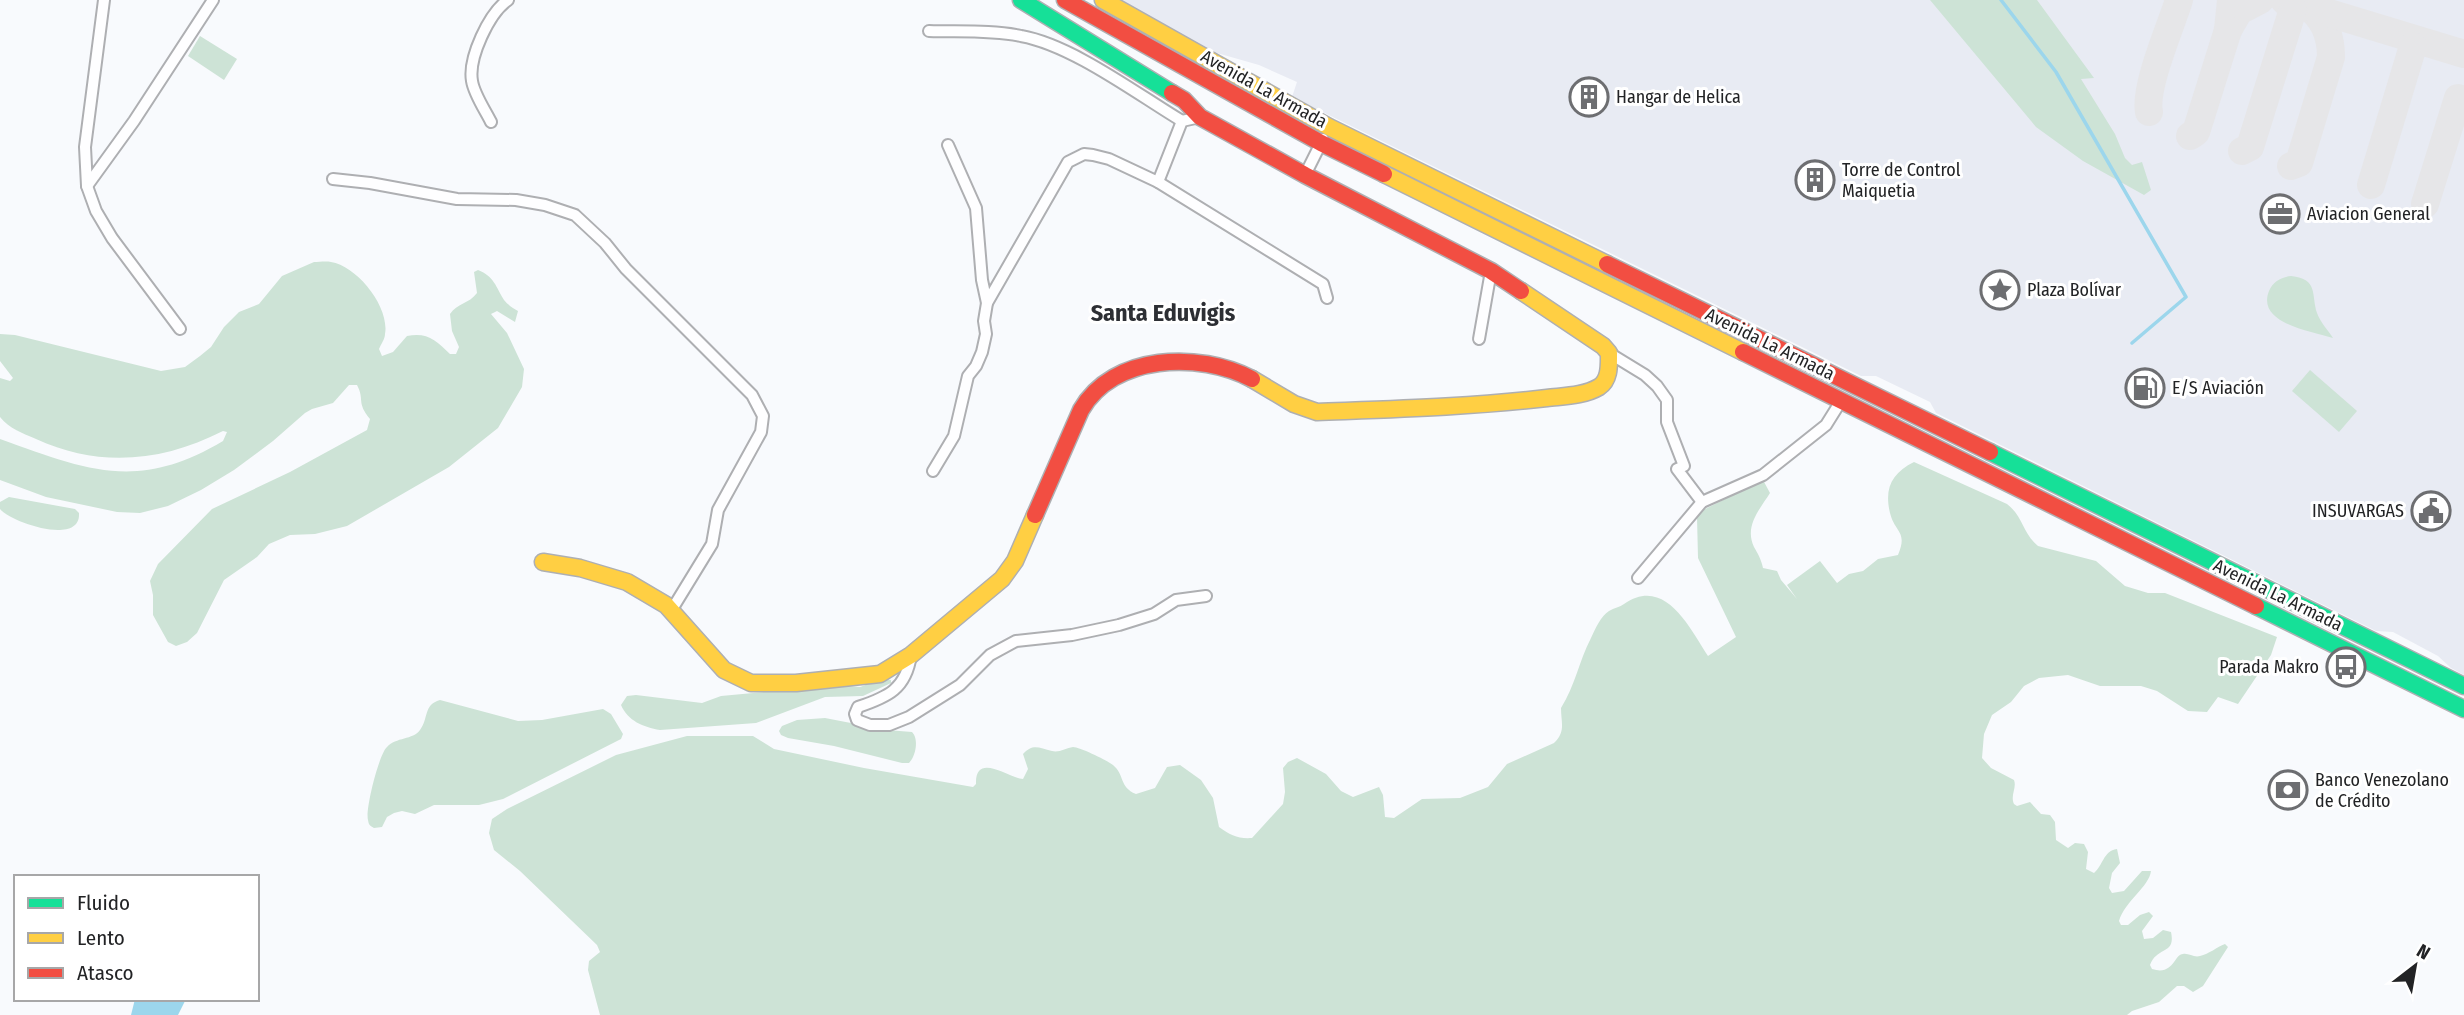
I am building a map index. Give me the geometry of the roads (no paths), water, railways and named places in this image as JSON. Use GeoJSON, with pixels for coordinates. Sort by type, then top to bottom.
{"type":"FeatureCollection","features":[{"type":"Feature","properties":{"kind":"main road"},"geometry":{"type":"LineString","coordinates":[[543,562],[580,568],[627,582],[666,605],[724,670],[751,683],[796,684],[880,674],[911,655],[1002,579],[1015,561],[1077,419],[1091,394],[1115,376],[1146,365],[1207,363],[1232,370],[1291,404],[1317,412],[1512,403],[1570,395],[1597,388],[1605,382],[1609,353],[1603,346],[1491,271],[1305,175],[1200,117],[1184,100],[1021,0]]}},
{"type":"Feature","properties":{"kind":"main road","name":"Avenida La Armada"},"geometry":{"type":"LineString","coordinates":[[1065,0],[1321,143],[2464,709]]}},
{"type":"Feature","properties":{"kind":"main road","name":"Avenida La Armada"},"geometry":{"type":"LineString","coordinates":[[1103,0],[1329,127],[2464,686]]}},
{"type":"Feature","properties":{"kind":"street"},"geometry":{"type":"LineString","coordinates":[[104,0],[85,147],[87,186],[96,211],[112,238],[180,329]]}},
{"type":"Feature","properties":{"kind":"street"},"geometry":{"type":"LineString","coordinates":[[87,186],[134,121],[213,0]]}},
{"type":"Feature","properties":{"kind":"street"},"geometry":{"type":"LineString","coordinates":[[491,122],[472,80],[474,61],[482,36],[495,12],[508,0]]}},
{"type":"Feature","properties":{"kind":"street"},"geometry":{"type":"LineString","coordinates":[[929,31],[1019,35],[1042,41],[1086,63],[1182,121],[1200,117]]}},
{"type":"Feature","properties":{"kind":"street"},"geometry":{"type":"LineString","coordinates":[[1158,182],[1182,121]]}},
{"type":"Feature","properties":{"kind":"street"},"geometry":{"type":"LineString","coordinates":[[1305,175],[1329,127]]}},
{"type":"Feature","properties":{"kind":"street"},"geometry":{"type":"LineString","coordinates":[[948,145],[976,208],[982,280],[987,303]]}},
{"type":"Feature","properties":{"kind":"street"},"geometry":{"type":"LineString","coordinates":[[933,471],[954,436],[968,376],[982,352],[986,334],[984,321],[987,303],[1068,162],[1084,154],[1109,159],[1158,182],[1323,284],[1327,298]]}},
{"type":"Feature","properties":{"kind":"street"},"geometry":{"type":"LineString","coordinates":[[333,179],[457,199],[516,200],[545,205],[575,215],[752,396],[763,416],[761,432],[718,510],[712,544],[671,611]]}},
{"type":"Feature","properties":{"kind":"street"},"geometry":{"type":"LineString","coordinates":[[1479,339],[1491,271]]}},
{"type":"Feature","properties":{"kind":"street"},"geometry":{"type":"LineString","coordinates":[[1609,353],[1645,375],[1667,400],[1667,422],[1685,466],[1677,469],[1702,502]]}},
{"type":"Feature","properties":{"kind":"street"},"geometry":{"type":"LineString","coordinates":[[1639,578],[1702,502],[1763,475],[1826,425],[1841,401]]}},
{"type":"Feature","properties":{"kind":"street"},"geometry":{"type":"LineString","coordinates":[[911,655],[904,679],[886,696],[858,706],[855,714],[858,720],[870,725],[889,725],[909,717],[960,685],[990,655],[1016,641],[1072,635],[1119,625],[1154,614],[1176,600],[1206,596]]}},
{"type":"Feature","properties":{"kind":"water"},"geometry":{"type":"Polygon","coordinates":[[[134,1001],[185,1001],[178,1015],[131,1015],[134,1001]]]}},
{"type":"Feature","properties":{"kind":"waterway"},"geometry":{"type":"LineString","coordinates":[[2001,0],[2056,72],[2186,297],[2132,343]]}},
{"type":"Feature","properties":{"kind":"place","name":"Hangar de Helica"},"geometry":{"type":"Point","coordinates":[1589,97]}},
{"type":"Feature","properties":{"kind":"place","name":"Torre de Control Maiquetia"},"geometry":{"type":"Point","coordinates":[1815,180]}},
{"type":"Feature","properties":{"kind":"place","name":"Aviacion General"},"geometry":{"type":"Point","coordinates":[2280,214]}},
{"type":"Feature","properties":{"kind":"place","name":"Plaza Bolívar"},"geometry":{"type":"Point","coordinates":[2000,290]}},
{"type":"Feature","properties":{"kind":"place","name":"E/S Aviación"},"geometry":{"type":"Point","coordinates":[2145,388]}},
{"type":"Feature","properties":{"kind":"place","name":"INSUVARGAS"},"geometry":{"type":"Point","coordinates":[2431,511]}},
{"type":"Feature","properties":{"kind":"place","name":"Parada Makro"},"geometry":{"type":"Point","coordinates":[2346,667]}},
{"type":"Feature","properties":{"kind":"place","name":"Banco Venezolano de Crédito"},"geometry":{"type":"Point","coordinates":[2288,790]}},
{"type":"Feature","properties":{"kind":"district","name":"Santa Eduvigis"},"geometry":{"type":"Point","coordinates":[1163,313]}}]}
